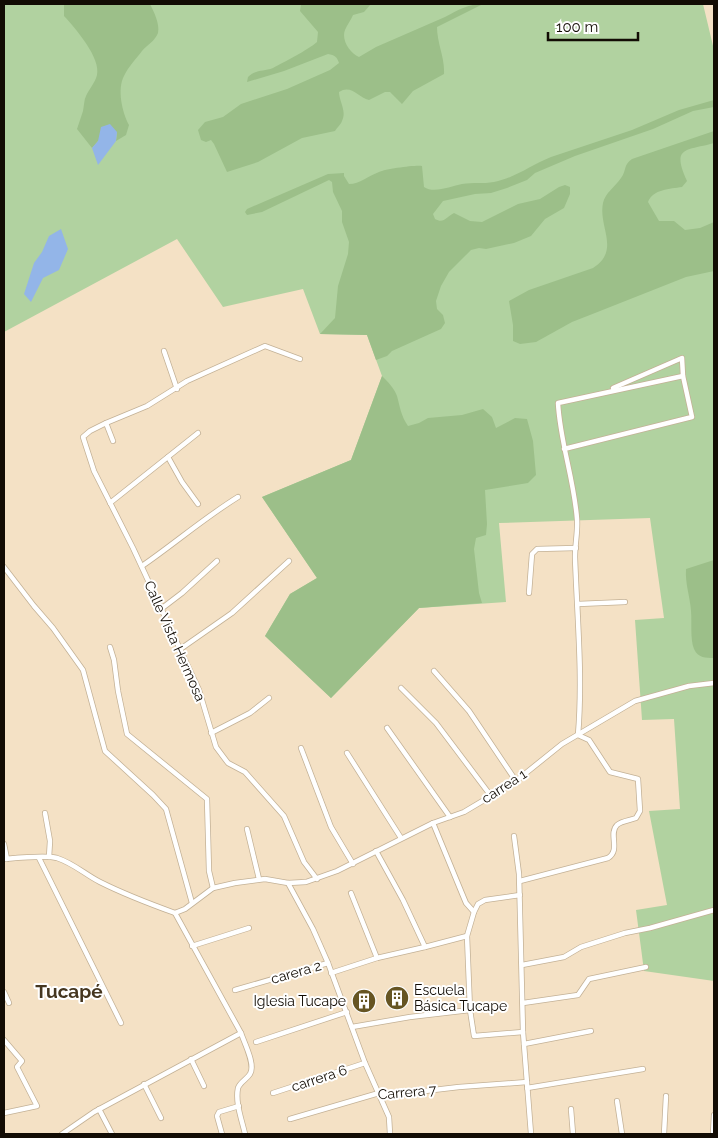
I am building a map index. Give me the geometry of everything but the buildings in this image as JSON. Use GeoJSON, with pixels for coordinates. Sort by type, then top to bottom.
{"type":"FeatureCollection","features":[{"type":"Feature","properties":{"kind":"street"},"geometry":{"type":"LineString","coordinates":[[113,442],[106,423],[147,406],[187,381],[265,346],[300,359]]}},
{"type":"Feature","properties":{"kind":"street"},"geometry":{"type":"LineString","coordinates":[[164,351],[177,389]]}},
{"type":"Feature","properties":{"kind":"street"},"geometry":{"type":"LineString","coordinates":[[564,449],[692,417],[683,376],[682,358],[604,392]]}},
{"type":"Feature","properties":{"kind":"street"},"geometry":{"type":"LineString","coordinates":[[520,881],[612,856],[615,848],[614,833],[618,824],[636,818],[640,811],[638,779],[610,772],[589,740],[578,735],[580,715],[577,520],[573,490],[559,424],[558,403],[683,376]]}},
{"type":"Feature","properties":{"kind":"street","name":"Calle Vista Hermosa"},"geometry":{"type":"LineString","coordinates":[[106,423],[83,437],[94,471],[142,566],[199,690],[216,748],[228,763],[245,772],[284,816],[304,862],[318,879]]}},
{"type":"Feature","properties":{"kind":"street"},"geometry":{"type":"LineString","coordinates":[[110,504],[198,433]]}},
{"type":"Feature","properties":{"kind":"street"},"geometry":{"type":"LineString","coordinates":[[168,457],[182,482],[198,504]]}},
{"type":"Feature","properties":{"kind":"street"},"geometry":{"type":"LineString","coordinates":[[142,566],[172,546],[218,509],[238,497]]}},
{"type":"Feature","properties":{"kind":"street"},"geometry":{"type":"LineString","coordinates":[[529,593],[532,554],[537,549],[576,548]]}},
{"type":"Feature","properties":{"kind":"street"},"geometry":{"type":"LineString","coordinates":[[161,609],[182,593],[217,561]]}},
{"type":"Feature","properties":{"kind":"street"},"geometry":{"type":"LineString","coordinates":[[179,650],[232,613],[290,561]]}},
{"type":"Feature","properties":{"kind":"street"},"geometry":{"type":"LineString","coordinates":[[4,567],[62,639],[83,670],[105,751],[166,809],[192,903]]}},
{"type":"Feature","properties":{"kind":"street"},"geometry":{"type":"LineString","coordinates":[[578,604],[625,602]]}},
{"type":"Feature","properties":{"kind":"street"},"geometry":{"type":"LineString","coordinates":[[110,647],[127,734],[186,780],[207,799],[209,871],[213,888]]}},
{"type":"Feature","properties":{"kind":"street"},"geometry":{"type":"LineString","coordinates":[[434,671],[469,711],[516,782]]}},
{"type":"Feature","properties":{"kind":"street","name":"carrea 1"},"geometry":{"type":"LineString","coordinates":[[288,884],[318,879],[353,864],[433,823],[464,812],[516,782],[562,744],[636,701],[689,686],[714,683]]}},
{"type":"Feature","properties":{"kind":"street"},"geometry":{"type":"LineString","coordinates":[[401,688],[436,723],[491,796]]}},
{"type":"Feature","properties":{"kind":"street"},"geometry":{"type":"LineString","coordinates":[[211,733],[250,713],[269,698]]}},
{"type":"Feature","properties":{"kind":"street"},"geometry":{"type":"LineString","coordinates":[[387,728],[450,816]]}},
{"type":"Feature","properties":{"kind":"street"},"geometry":{"type":"LineString","coordinates":[[301,748],[331,827],[353,864]]}},
{"type":"Feature","properties":{"kind":"street"},"geometry":{"type":"LineString","coordinates":[[347,753],[402,838]]}},
{"type":"Feature","properties":{"kind":"street"},"geometry":{"type":"LineString","coordinates":[[45,813],[50,841],[49,857]]}},
{"type":"Feature","properties":{"kind":"street"},"geometry":{"type":"LineString","coordinates":[[433,823],[466,903],[474,912]]}},
{"type":"Feature","properties":{"kind":"street"},"geometry":{"type":"LineString","coordinates":[[247,829],[259,879]]}},
{"type":"Feature","properties":{"kind":"street"},"geometry":{"type":"LineString","coordinates":[[514,836],[520,881],[523,1032],[531,1134]]}},
{"type":"Feature","properties":{"kind":"street"},"geometry":{"type":"LineString","coordinates":[[4,844],[5,859],[49,857],[64,861],[109,886],[175,913],[241,1033],[250,1058],[252,1069],[239,1086],[239,1106],[245,1134]]}},
{"type":"Feature","properties":{"kind":"street"},"geometry":{"type":"LineString","coordinates":[[376,851],[426,947]]}},
{"type":"Feature","properties":{"kind":"street"},"geometry":{"type":"LineString","coordinates":[[39,858],[121,1023]]}},
{"type":"Feature","properties":{"kind":"street"},"geometry":{"type":"LineString","coordinates":[[175,913],[185,909],[213,888],[265,878],[288,884],[313,929],[328,963],[365,1062],[389,1117],[390,1134]]}},
{"type":"Feature","properties":{"kind":"street"},"geometry":{"type":"LineString","coordinates":[[351,893],[377,958]]}},
{"type":"Feature","properties":{"kind":"street"},"geometry":{"type":"LineString","coordinates":[[520,895],[485,900],[478,904],[467,936],[470,1010],[474,1036],[523,1032]]}},
{"type":"Feature","properties":{"kind":"street"},"geometry":{"type":"LineString","coordinates":[[522,965],[564,957],[581,946],[714,910]]}},
{"type":"Feature","properties":{"kind":"street"},"geometry":{"type":"LineString","coordinates":[[192,946],[249,928]]}},
{"type":"Feature","properties":{"kind":"street"},"geometry":{"type":"LineString","coordinates":[[331,972],[377,958],[467,936]]}},
{"type":"Feature","properties":{"kind":"street","name":"carera 2"},"geometry":{"type":"LineString","coordinates":[[235,990],[328,963]]}},
{"type":"Feature","properties":{"kind":"street"},"geometry":{"type":"LineString","coordinates":[[523,1003],[578,995],[589,979],[646,967]]}},
{"type":"Feature","properties":{"kind":"street"},"geometry":{"type":"LineString","coordinates":[[4,992],[10,1003]]}},
{"type":"Feature","properties":{"kind":"street"},"geometry":{"type":"LineString","coordinates":[[352,1027],[410,1017],[470,1010]]}},
{"type":"Feature","properties":{"kind":"street"},"geometry":{"type":"LineString","coordinates":[[256,1042],[347,1012]]}},
{"type":"Feature","properties":{"kind":"street"},"geometry":{"type":"LineString","coordinates":[[524,1044],[591,1031]]}},
{"type":"Feature","properties":{"kind":"street"},"geometry":{"type":"LineString","coordinates":[[62,1134],[99,1109],[241,1033]]}},
{"type":"Feature","properties":{"kind":"street"},"geometry":{"type":"LineString","coordinates":[[4,1040],[22,1061],[17,1067],[37,1106],[4,1113]]}},
{"type":"Feature","properties":{"kind":"street"},"geometry":{"type":"LineString","coordinates":[[191,1059],[204,1086]]}},
{"type":"Feature","properties":{"kind":"street","name":"carrera 6"},"geometry":{"type":"LineString","coordinates":[[273,1093],[365,1062]]}},
{"type":"Feature","properties":{"kind":"street"},"geometry":{"type":"LineString","coordinates":[[527,1088],[643,1069]]}},
{"type":"Feature","properties":{"kind":"street","name":"Carrera 7"},"geometry":{"type":"LineString","coordinates":[[290,1119],[379,1093],[391,1095],[526,1082]]}},
{"type":"Feature","properties":{"kind":"street"},"geometry":{"type":"LineString","coordinates":[[144,1084],[161,1118]]}},
{"type":"Feature","properties":{"kind":"street"},"geometry":{"type":"LineString","coordinates":[[664,1134],[666,1096]]}},
{"type":"Feature","properties":{"kind":"street"},"geometry":{"type":"LineString","coordinates":[[617,1101],[622,1134]]}},
{"type":"Feature","properties":{"kind":"street"},"geometry":{"type":"LineString","coordinates":[[222,1134],[217,1116],[219,1112],[239,1106]]}},
{"type":"Feature","properties":{"kind":"street"},"geometry":{"type":"LineString","coordinates":[[99,1109],[112,1134]]}},
{"type":"Feature","properties":{"kind":"street"},"geometry":{"type":"LineString","coordinates":[[571,1109],[573,1134]]}},
{"type":"Feature","properties":{"kind":"street"},"geometry":{"type":"LineString","coordinates":[[713,1134],[714,1115]]}},
{"type":"Feature","properties":{"kind":"green space"},"geometry":{"type":"Polygon","coordinates":[[[4,4],[703,4],[714,50],[714,981],[644,971],[636,910],[667,905],[649,811],[680,809],[674,719],[642,720],[635,620],[664,618],[650,518],[499,523],[506,602],[419,608],[331,698],[265,636],[290,594],[317,578],[262,497],[351,460],[382,376],[367,335],[320,334],[303,289],[223,307],[177,239],[4,332],[4,4]]]}},
{"type":"Feature","properties":{"kind":"green space"},"geometry":{"type":"Polygon","coordinates":[[[64,4],[150,4],[158,26],[157,36],[130,66],[122,81],[121,100],[129,125],[126,135],[116,141],[117,132],[98,141],[92,148],[77,129],[85,98],[97,75],[97,68],[95,60],[86,44],[64,16],[64,4]]]}},
{"type":"Feature","properties":{"kind":"green space"},"geometry":{"type":"Polygon","coordinates":[[[301,4],[371,4],[364,12],[353,15],[344,34],[347,46],[359,57],[376,47],[463,8],[483,4],[437,27],[444,74],[413,91],[402,104],[390,92],[385,92],[369,100],[351,90],[343,90],[339,92],[339,95],[343,117],[335,131],[302,138],[258,162],[227,172],[211,140],[206,142],[201,140],[198,130],[205,122],[223,117],[241,104],[287,89],[330,70],[339,63],[335,57],[328,54],[284,71],[247,82],[248,77],[254,73],[273,68],[317,42],[318,32],[300,11],[301,4]]]}},
{"type":"Feature","properties":{"kind":"green space"},"geometry":{"type":"Polygon","coordinates":[[[714,100],[714,107],[693,111],[653,129],[575,156],[535,173],[527,180],[507,188],[491,193],[475,194],[443,201],[433,214],[435,219],[441,221],[454,213],[470,221],[482,222],[518,204],[540,199],[559,187],[565,185],[570,187],[570,194],[564,208],[545,219],[531,236],[514,243],[471,250],[449,272],[441,286],[436,301],[437,309],[443,315],[445,323],[441,329],[376,360],[367,335],[320,334],[335,318],[338,286],[348,254],[349,242],[342,222],[342,211],[333,192],[332,182],[329,180],[262,212],[247,215],[245,212],[247,209],[328,174],[344,173],[349,184],[353,184],[383,171],[422,166],[424,187],[428,189],[438,190],[466,183],[494,182],[509,178],[551,157],[632,130],[679,110],[714,100]]]}},
{"type":"Feature","properties":{"kind":"green space"},"geometry":{"type":"Polygon","coordinates":[[[714,131],[714,143],[689,149],[681,156],[682,170],[687,181],[682,187],[658,192],[648,202],[659,221],[674,221],[685,230],[700,228],[714,222],[714,271],[686,277],[572,322],[536,342],[520,344],[513,341],[513,325],[509,301],[529,290],[593,268],[606,254],[607,238],[603,221],[603,203],[608,193],[623,175],[629,161],[714,131]]]}},
{"type":"Feature","properties":{"kind":"green space"},"geometry":{"type":"Polygon","coordinates":[[[382,376],[396,393],[402,415],[408,426],[428,418],[462,415],[483,409],[492,417],[496,428],[515,418],[527,419],[533,441],[536,475],[528,483],[485,490],[486,535],[476,538],[474,549],[479,593],[482,603],[419,608],[331,698],[265,636],[290,594],[317,578],[262,497],[351,460],[382,376]]]}},
{"type":"Feature","properties":{"kind":"green space"},"geometry":{"type":"Polygon","coordinates":[[[714,560],[714,658],[708,658],[698,654],[693,645],[686,569],[714,560]]]}},
{"type":"Feature","properties":{"kind":"water"},"geometry":{"type":"Polygon","coordinates":[[[110,124],[117,132],[116,141],[98,165],[92,148],[98,141],[101,127],[110,124]]]}},
{"type":"Feature","properties":{"kind":"water"},"geometry":{"type":"Polygon","coordinates":[[[61,229],[68,249],[59,270],[43,278],[31,302],[24,294],[34,263],[42,252],[49,236],[61,229]]]}},
{"type":"Feature","properties":{"kind":"place","name":"Escuela Básica Tucape"},"geometry":{"type":"Point","coordinates":[397,998]}},
{"type":"Feature","properties":{"kind":"place","name":"Iglesia Tucape"},"geometry":{"type":"Point","coordinates":[364,1001]}},
{"type":"Feature","properties":{"kind":"district","name":"Tucapé"},"geometry":{"type":"Point","coordinates":[69,991]}}]}
